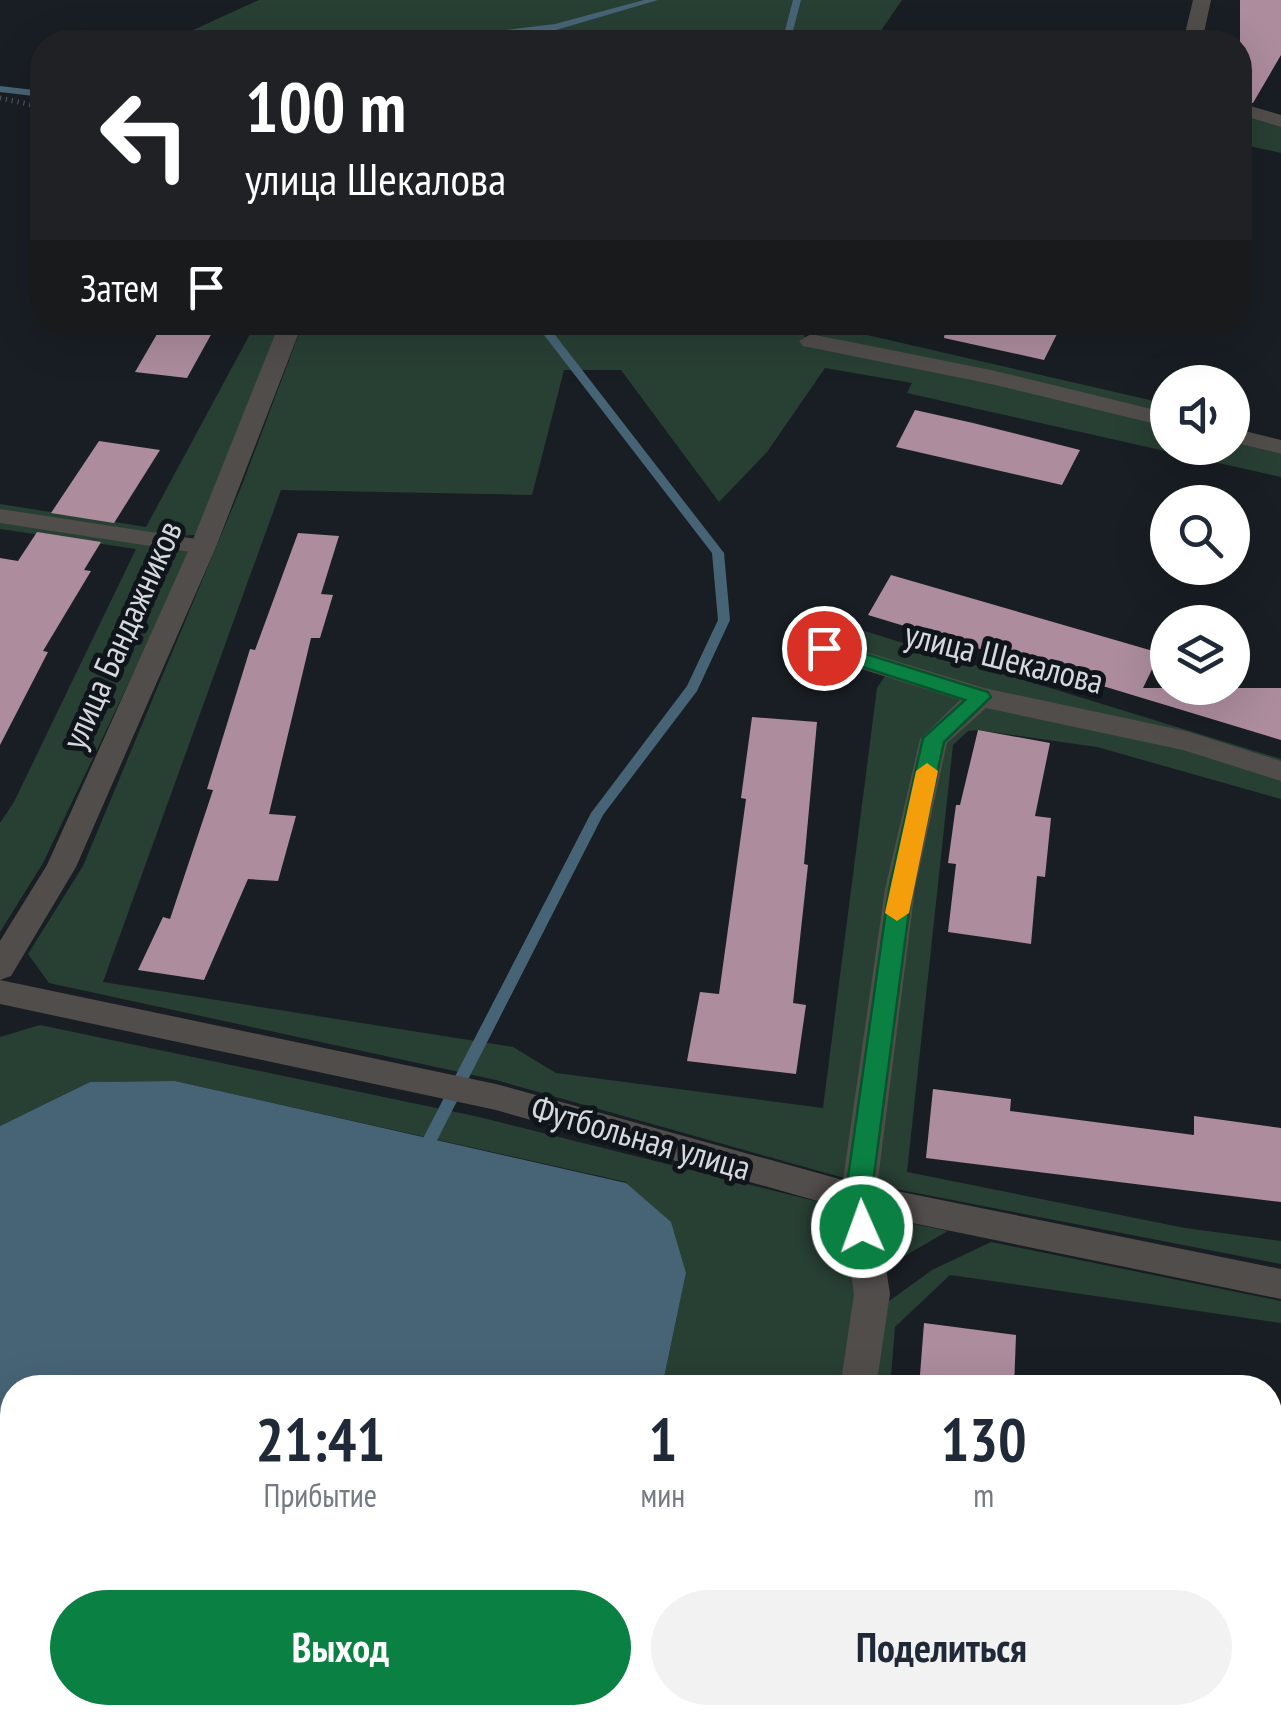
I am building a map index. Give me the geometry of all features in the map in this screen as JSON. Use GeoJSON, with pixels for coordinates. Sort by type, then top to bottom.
{"type":"FeatureCollection","features":[{"type":"Feature","properties":{"kind":"street"},"geometry":{"type":"LineString","coordinates":[[1196,30],[1202,0]]}},
{"type":"Feature","properties":{"kind":"street"},"geometry":{"type":"LineString","coordinates":[[1252,113],[1281,121]]}},
{"type":"Feature","properties":{"kind":"street","name":"улица Бандажников"},"geometry":{"type":"LineString","coordinates":[[0,968],[61,867],[203,547],[287,335]]}},
{"type":"Feature","properties":{"kind":"street"},"geometry":{"type":"LineString","coordinates":[[811,341],[991,377],[1150,416]]}},
{"type":"Feature","properties":{"kind":"street"},"geometry":{"type":"LineString","coordinates":[[1250,440],[1281,447]]}},
{"type":"Feature","properties":{"kind":"street","name":"улица Шекалова"},"geometry":{"type":"LineString","coordinates":[[824,648],[981,697],[1186,740],[1281,771]]}},
{"type":"Feature","properties":{"kind":"street"},"geometry":{"type":"LineString","coordinates":[[860,1375],[872,1294],[858,1198],[900,889],[934,738],[981,697]]}},
{"type":"Feature","properties":{"kind":"street","name":"Футбольная улица"},"geometry":{"type":"LineString","coordinates":[[0,992],[496,1097],[858,1198],[1281,1284]]}},
{"type":"Feature","properties":{"kind":"lane"},"geometry":{"type":"LineString","coordinates":[[0,516],[203,547]]}},
{"type":"Feature","properties":{"kind":"path"},"geometry":{"type":"LineString","coordinates":[[0,98],[30,104]]}},
{"type":"Feature","properties":{"kind":"green space"},"geometry":{"type":"Polygon","coordinates":[[[259,0],[902,0],[881,30],[193,30],[259,0]]]}},
{"type":"Feature","properties":{"kind":"green space"},"geometry":{"type":"Polygon","coordinates":[[[1252,119],[1281,127],[1281,153],[1252,147],[1252,119]]]}},
{"type":"Feature","properties":{"kind":"green space"},"geometry":{"type":"Polygon","coordinates":[[[250,335],[278,335],[197,535],[172,536],[0,512],[0,504],[146,527],[250,335]]]}},
{"type":"Feature","properties":{"kind":"green space"},"geometry":{"type":"Polygon","coordinates":[[[298,335],[804,335],[806,346],[989,382],[1150,422],[1150,448],[907,393],[912,383],[825,368],[767,452],[719,502],[621,370],[564,370],[532,495],[281,490],[103,982],[513,1047],[556,1073],[823,1108],[877,688],[887,673],[969,700],[924,737],[844,1178],[496,1080],[49,983],[28,954],[83,866],[242,485],[298,335]]]}},
{"type":"Feature","properties":{"kind":"green space"},"geometry":{"type":"Polygon","coordinates":[[[817,335],[867,335],[1150,400],[1150,409],[817,335]]]}},
{"type":"Feature","properties":{"kind":"green space"},"geometry":{"type":"Polygon","coordinates":[[[1250,446],[1281,454],[1281,477],[1228,465],[1250,465],[1250,446]]]}},
{"type":"Feature","properties":{"kind":"green space"},"geometry":{"type":"Polygon","coordinates":[[[0,520],[192,550],[43,863],[0,932],[0,823],[14,802],[136,549],[0,529],[0,520]]]}},
{"type":"Feature","properties":{"kind":"green space"},"geometry":{"type":"Polygon","coordinates":[[[832,621],[1281,759],[1281,765],[990,693],[829,644],[832,621]]]}},
{"type":"Feature","properties":{"kind":"green space"},"geometry":{"type":"Polygon","coordinates":[[[988,706],[1187,748],[1281,778],[1281,799],[1097,747],[978,730],[968,731],[953,745],[907,1172],[1185,1228],[1281,1241],[1281,1264],[875,1185],[909,889],[941,741],[988,706]]]}},
{"type":"Feature","properties":{"kind":"green space"},"geometry":{"type":"Polygon","coordinates":[[[40,1025],[479,1117],[843,1208],[858,1299],[846,1375],[665,1375],[686,1273],[626,1182],[175,1081],[90,1082],[0,1126],[0,1037],[40,1025]]]}},
{"type":"Feature","properties":{"kind":"green space"},"geometry":{"type":"Polygon","coordinates":[[[870,1215],[948,1231],[880,1270],[870,1215]]]}},
{"type":"Feature","properties":{"kind":"green space"},"geometry":{"type":"Polygon","coordinates":[[[991,1242],[1281,1301],[1281,1323],[950,1275],[895,1327],[891,1375],[875,1375],[885,1304],[932,1270],[991,1242]]]}},
{"type":"Feature","properties":{"kind":"water"},"geometry":{"type":"Polygon","coordinates":[[[175,1081],[626,1183],[671,1222],[686,1273],[665,1375],[0,1375],[0,1126],[90,1082],[175,1081]]]}},
{"type":"Feature","properties":{"kind":"building"},"geometry":{"type":"Polygon","coordinates":[[[1240,0],[1281,0],[1281,55],[1253,103],[1252,30],[1240,30],[1240,0]]]}},
{"type":"Feature","properties":{"kind":"building"},"geometry":{"type":"Polygon","coordinates":[[[156,335],[211,335],[187,378],[135,372],[156,335]]]}},
{"type":"Feature","properties":{"kind":"building"},"geometry":{"type":"Polygon","coordinates":[[[944,335],[1056,335],[1044,360],[944,338],[944,335]]]}},
{"type":"Feature","properties":{"kind":"building"},"geometry":{"type":"Polygon","coordinates":[[[915,410],[1080,450],[1062,485],[896,447],[915,410]]]}},
{"type":"Feature","properties":{"kind":"building"},"geometry":{"type":"Polygon","coordinates":[[[99,441],[160,450],[114,523],[51,513],[99,441]]]}},
{"type":"Feature","properties":{"kind":"building"},"geometry":{"type":"Polygon","coordinates":[[[37,532],[101,542],[84,570],[91,571],[43,651],[48,652],[0,745],[0,558],[18,561],[37,532]]]}},
{"type":"Feature","properties":{"kind":"building"},"geometry":{"type":"Polygon","coordinates":[[[298,533],[339,536],[321,594],[333,595],[320,638],[311,638],[269,814],[296,816],[278,881],[248,879],[204,980],[138,970],[163,917],[170,919],[213,790],[207,789],[250,649],[255,650],[298,533]]]}},
{"type":"Feature","properties":{"kind":"building"},"geometry":{"type":"Polygon","coordinates":[[[891,575],[1150,650],[1150,674],[1143,688],[1150,688],[1150,700],[868,615],[891,575]]]}},
{"type":"Feature","properties":{"kind":"building"},"geometry":{"type":"Polygon","coordinates":[[[1250,688],[1281,688],[1281,740],[1165,705],[1250,705],[1250,688]]]}},
{"type":"Feature","properties":{"kind":"building"},"geometry":{"type":"Polygon","coordinates":[[[752,717],[817,722],[804,864],[808,865],[793,1003],[806,1005],[796,1074],[687,1061],[700,992],[719,994],[746,799],[741,798],[752,717]]]}},
{"type":"Feature","properties":{"kind":"building"},"geometry":{"type":"Polygon","coordinates":[[[978,730],[1050,743],[1035,816],[1051,818],[1045,877],[1037,876],[1031,944],[948,932],[956,864],[948,863],[956,805],[960,805],[978,730]]]}},
{"type":"Feature","properties":{"kind":"building"},"geometry":{"type":"Polygon","coordinates":[[[933,1089],[1011,1099],[1010,1111],[1194,1135],[1194,1116],[1281,1128],[1281,1202],[926,1158],[933,1089]]]}},
{"type":"Feature","properties":{"kind":"building"},"geometry":{"type":"Polygon","coordinates":[[[924,1323],[1016,1335],[1014,1375],[920,1375],[924,1323]]]}},
{"type":"Feature","properties":{"kind":"waterway"},"geometry":{"type":"LineString","coordinates":[[532,30],[654,0]]}},
{"type":"Feature","properties":{"kind":"waterway"},"geometry":{"type":"LineString","coordinates":[[789,30],[797,0]]}},
{"type":"Feature","properties":{"kind":"waterway"},"geometry":{"type":"LineString","coordinates":[[0,89],[30,93]]}},
{"type":"Feature","properties":{"kind":"waterway"},"geometry":{"type":"LineString","coordinates":[[423,1154],[598,813],[693,688],[724,620],[718,553],[549,335]]}},
{"type":"Feature","properties":{"kind":"slow traffic"},"geometry":{"type":"LineString","coordinates":[[897,913],[927,771]]}},
{"type":"Feature","properties":{"kind":"route"},"geometry":{"type":"LineString","coordinates":[[824,648],[981,697],[934,738],[900,889],[858,1198],[862,1227]]}}]}
